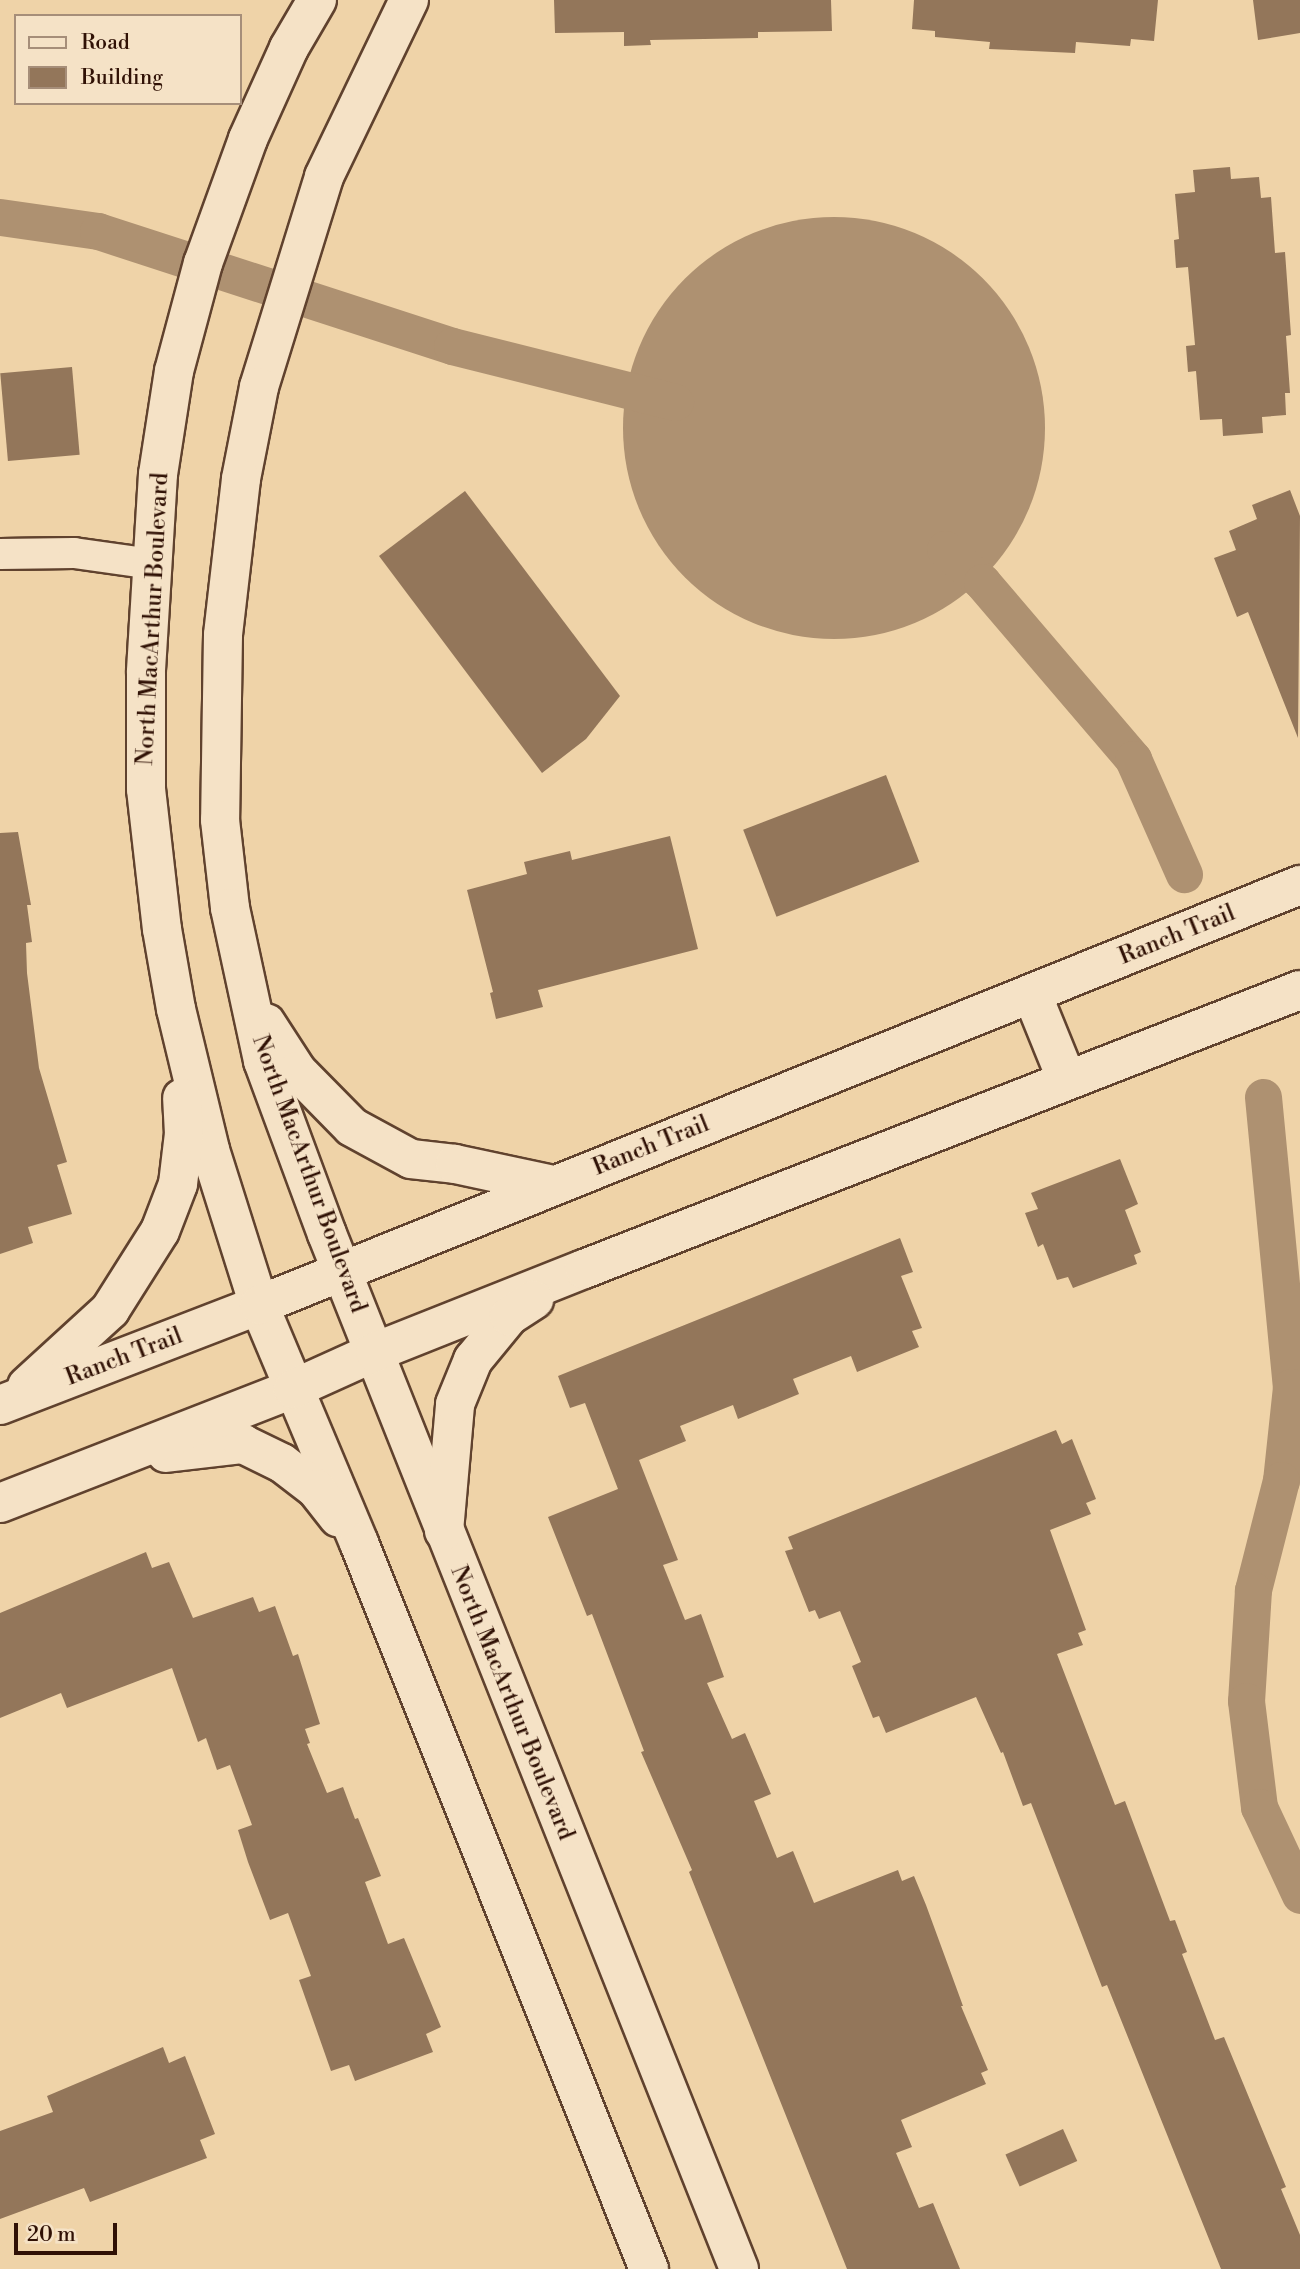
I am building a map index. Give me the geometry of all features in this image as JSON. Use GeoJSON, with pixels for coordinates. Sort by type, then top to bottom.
{"type":"FeatureCollection","features":[{"type":"Feature","properties":{"kind":"main road","name":"North MacArthur Boulevard"},"geometry":{"type":"LineString","coordinates":[[317,0],[289,48],[248,139],[203,263],[174,370],[158,474],[146,673],[146,789],[162,929],[176,1009],[210,1150],[259,1305],[359,1543],[649,2269]]}},
{"type":"Feature","properties":{"kind":"main road","name":"North MacArthur Boulevard"},"geometry":{"type":"LineString","coordinates":[[409,0],[324,177],[259,387],[241,480],[223,635],[220,820],[230,908],[263,1061],[341,1270],[739,2269]]}},
{"type":"Feature","properties":{"kind":"main road","name":"Ranch Trail"},"geometry":{"type":"LineString","coordinates":[[6,1402],[259,1305],[1300,885]]}},
{"type":"Feature","properties":{"kind":"main road"},"geometry":{"type":"LineString","coordinates":[[1032,993],[1067,1080]]}},
{"type":"Feature","properties":{"kind":"main road"},"geometry":{"type":"LineString","coordinates":[[0,1503],[293,1389],[375,1352],[584,1269],[1293,993]]}},
{"type":"Feature","properties":{"kind":"main road"},"geometry":{"type":"LineString","coordinates":[[250,999],[297,1071],[352,1127],[411,1159],[454,1164],[553,1185]]}},
{"type":"Feature","properties":{"kind":"main road"},"geometry":{"type":"LineString","coordinates":[[6,1402],[110,1310],[160,1231],[178,1184],[184,1134],[176,1009]]}},
{"type":"Feature","properties":{"kind":"main road"},"geometry":{"type":"LineString","coordinates":[[444,1533],[455,1404],[473,1360],[509,1316],[584,1269]]}},
{"type":"Feature","properties":{"kind":"main road"},"geometry":{"type":"LineString","coordinates":[[116,1458],[243,1444],[282,1463],[316,1489],[359,1543]]}},
{"type":"Feature","properties":{"kind":"street"},"geometry":{"type":"LineString","coordinates":[[0,554],[74,553],[152,565]]}},
{"type":"Feature","properties":{"kind":"shaded area"},"geometry":{"type":"Polygon","coordinates":[[[834,217],[875,221],[915,233],[951,253],[983,279],[1009,311],[1029,347],[1041,387],[1045,428],[1041,469],[1029,509],[1009,545],[983,577],[951,603],[915,623],[875,635],[834,639],[793,635],[753,623],[717,603],[685,577],[659,545],[639,509],[627,469],[623,428],[627,387],[639,347],[659,311],[685,279],[717,253],[753,233],[793,221],[834,217]]]}},
{"type":"Feature","properties":{"kind":"building"},"geometry":{"type":"Polygon","coordinates":[[[554,0],[831,0],[832,31],[758,32],[758,38],[650,40],[651,45],[624,46],[624,32],[555,33],[554,0]]]}},
{"type":"Feature","properties":{"kind":"building"},"geometry":{"type":"Polygon","coordinates":[[[914,0],[1158,0],[1154,41],[1131,39],[1130,46],[1076,42],[1075,53],[989,49],[990,42],[935,37],[935,31],[912,29],[914,0]]]}},
{"type":"Feature","properties":{"kind":"building"},"geometry":{"type":"Polygon","coordinates":[[[1253,0],[1300,0],[1300,33],[1258,40],[1253,0]]]}},
{"type":"Feature","properties":{"kind":"building"},"geometry":{"type":"Polygon","coordinates":[[[1230,167],[1231,179],[1259,177],[1261,198],[1271,197],[1275,253],[1285,252],[1291,335],[1286,336],[1290,393],[1285,393],[1286,415],[1262,417],[1263,433],[1223,436],[1222,419],[1200,420],[1196,371],[1188,372],[1186,346],[1195,345],[1188,267],[1176,268],[1174,240],[1179,239],[1175,194],[1195,192],[1193,170],[1230,167]]]}},
{"type":"Feature","properties":{"kind":"building"},"geometry":{"type":"Polygon","coordinates":[[[72,367],[80,455],[8,461],[0,373],[72,367]]]}},
{"type":"Feature","properties":{"kind":"building"},"geometry":{"type":"Polygon","coordinates":[[[1290,490],[1300,516],[1298,738],[1248,612],[1237,617],[1214,558],[1236,550],[1229,531],[1257,519],[1252,505],[1290,490]]]}},
{"type":"Feature","properties":{"kind":"building"},"geometry":{"type":"Polygon","coordinates":[[[465,491],[620,696],[586,739],[542,773],[379,556],[465,491]]]}},
{"type":"Feature","properties":{"kind":"building"},"geometry":{"type":"Polygon","coordinates":[[[886,775],[919,862],[776,917],[743,830],[886,775]]]}},
{"type":"Feature","properties":{"kind":"building"},"geometry":{"type":"Polygon","coordinates":[[[18,832],[31,905],[27,905],[32,942],[26,943],[27,973],[39,1068],[67,1162],[57,1165],[72,1214],[28,1227],[33,1243],[0,1254],[0,833],[18,832]]]}},
{"type":"Feature","properties":{"kind":"building"},"geometry":{"type":"Polygon","coordinates":[[[670,836],[698,949],[538,990],[543,1007],[496,1019],[490,993],[493,992],[467,890],[527,874],[524,862],[570,851],[572,860],[670,836]]]}},
{"type":"Feature","properties":{"kind":"building"},"geometry":{"type":"Polygon","coordinates":[[[1120,1159],[1138,1204],[1125,1210],[1141,1252],[1134,1255],[1137,1264],[1073,1288],[1068,1277],[1057,1280],[1043,1244],[1038,1247],[1025,1213],[1038,1209],[1031,1193],[1120,1159]]]}},
{"type":"Feature","properties":{"kind":"building"},"geometry":{"type":"Polygon","coordinates":[[[900,1238],[913,1272],[901,1276],[922,1328],[912,1331],[919,1347],[857,1372],[851,1356],[793,1379],[799,1394],[738,1419],[733,1405],[680,1426],[686,1441],[639,1460],[678,1560],[663,1565],[685,1620],[701,1614],[724,1677],[707,1683],[732,1739],[745,1733],[771,1794],[754,1801],[777,1858],[793,1851],[814,1903],[898,1870],[902,1881],[914,1876],[926,1905],[961,2006],[988,2070],[981,2073],[986,2084],[901,2120],[912,2147],[896,2153],[919,2208],[933,2203],[960,2269],[847,2269],[689,1872],[692,1870],[641,1752],[644,1751],[592,1614],[587,1616],[548,1517],[618,1489],[585,1403],[570,1408],[558,1376],[900,1238]]]}},
{"type":"Feature","properties":{"kind":"building"},"geometry":{"type":"Polygon","coordinates":[[[1056,1430],[1062,1444],[1072,1439],[1096,1499],[1086,1503],[1091,1514],[1050,1530],[1086,1630],[1078,1633],[1083,1645],[1057,1654],[1115,1805],[1125,1801],[1170,1921],[1175,1920],[1187,1952],[1182,1954],[1215,2040],[1224,2037],[1286,2187],[1281,2189],[1300,2235],[1300,2269],[1221,2269],[1107,1985],[1102,1987],[1031,1803],[1023,1806],[1003,1752],[1001,1753],[976,1697],[886,1733],[879,1716],[873,1718],[852,1666],[861,1662],[840,1611],[819,1619],[815,1610],[809,1612],[785,1551],[793,1549],[788,1537],[1056,1430]]]}},
{"type":"Feature","properties":{"kind":"building"},"geometry":{"type":"Polygon","coordinates":[[[146,1552],[152,1568],[169,1562],[193,1618],[253,1597],[259,1612],[275,1606],[293,1656],[298,1654],[320,1724],[305,1729],[310,1743],[307,1744],[327,1793],[343,1787],[355,1819],[358,1818],[381,1876],[365,1882],[388,1944],[404,1938],[441,2027],[426,2034],[433,2052],[355,2081],[349,2065],[331,2071],[299,1980],[311,1976],[288,1913],[270,1920],[248,1862],[238,1830],[252,1825],[230,1765],[217,1770],[206,1738],[198,1742],[172,1668],[67,1708],[61,1693],[0,1718],[0,1613],[146,1552]]]}},
{"type":"Feature","properties":{"kind":"building"},"geometry":{"type":"Polygon","coordinates":[[[163,2047],[169,2063],[185,2056],[215,2134],[200,2140],[207,2158],[90,2202],[84,2188],[0,2219],[0,2131],[53,2112],[47,2096],[163,2047]]]}},
{"type":"Feature","properties":{"kind":"building"},"geometry":{"type":"Polygon","coordinates":[[[1063,2129],[1077,2161],[1020,2187],[1005,2155],[1063,2129]]]}},
{"type":"Feature","properties":{"kind":"waterway"},"geometry":{"type":"LineString","coordinates":[[0,217],[98,231],[452,346],[675,402]]}},
{"type":"Feature","properties":{"kind":"waterway"},"geometry":{"type":"LineString","coordinates":[[945,549],[982,582],[1133,759],[1184,874]]}},
{"type":"Feature","properties":{"kind":"waterway"},"geometry":{"type":"LineString","coordinates":[[1263,1097],[1291,1387],[1281,1480],[1253,1590],[1246,1701],[1259,1807],[1300,1895]]}}]}
